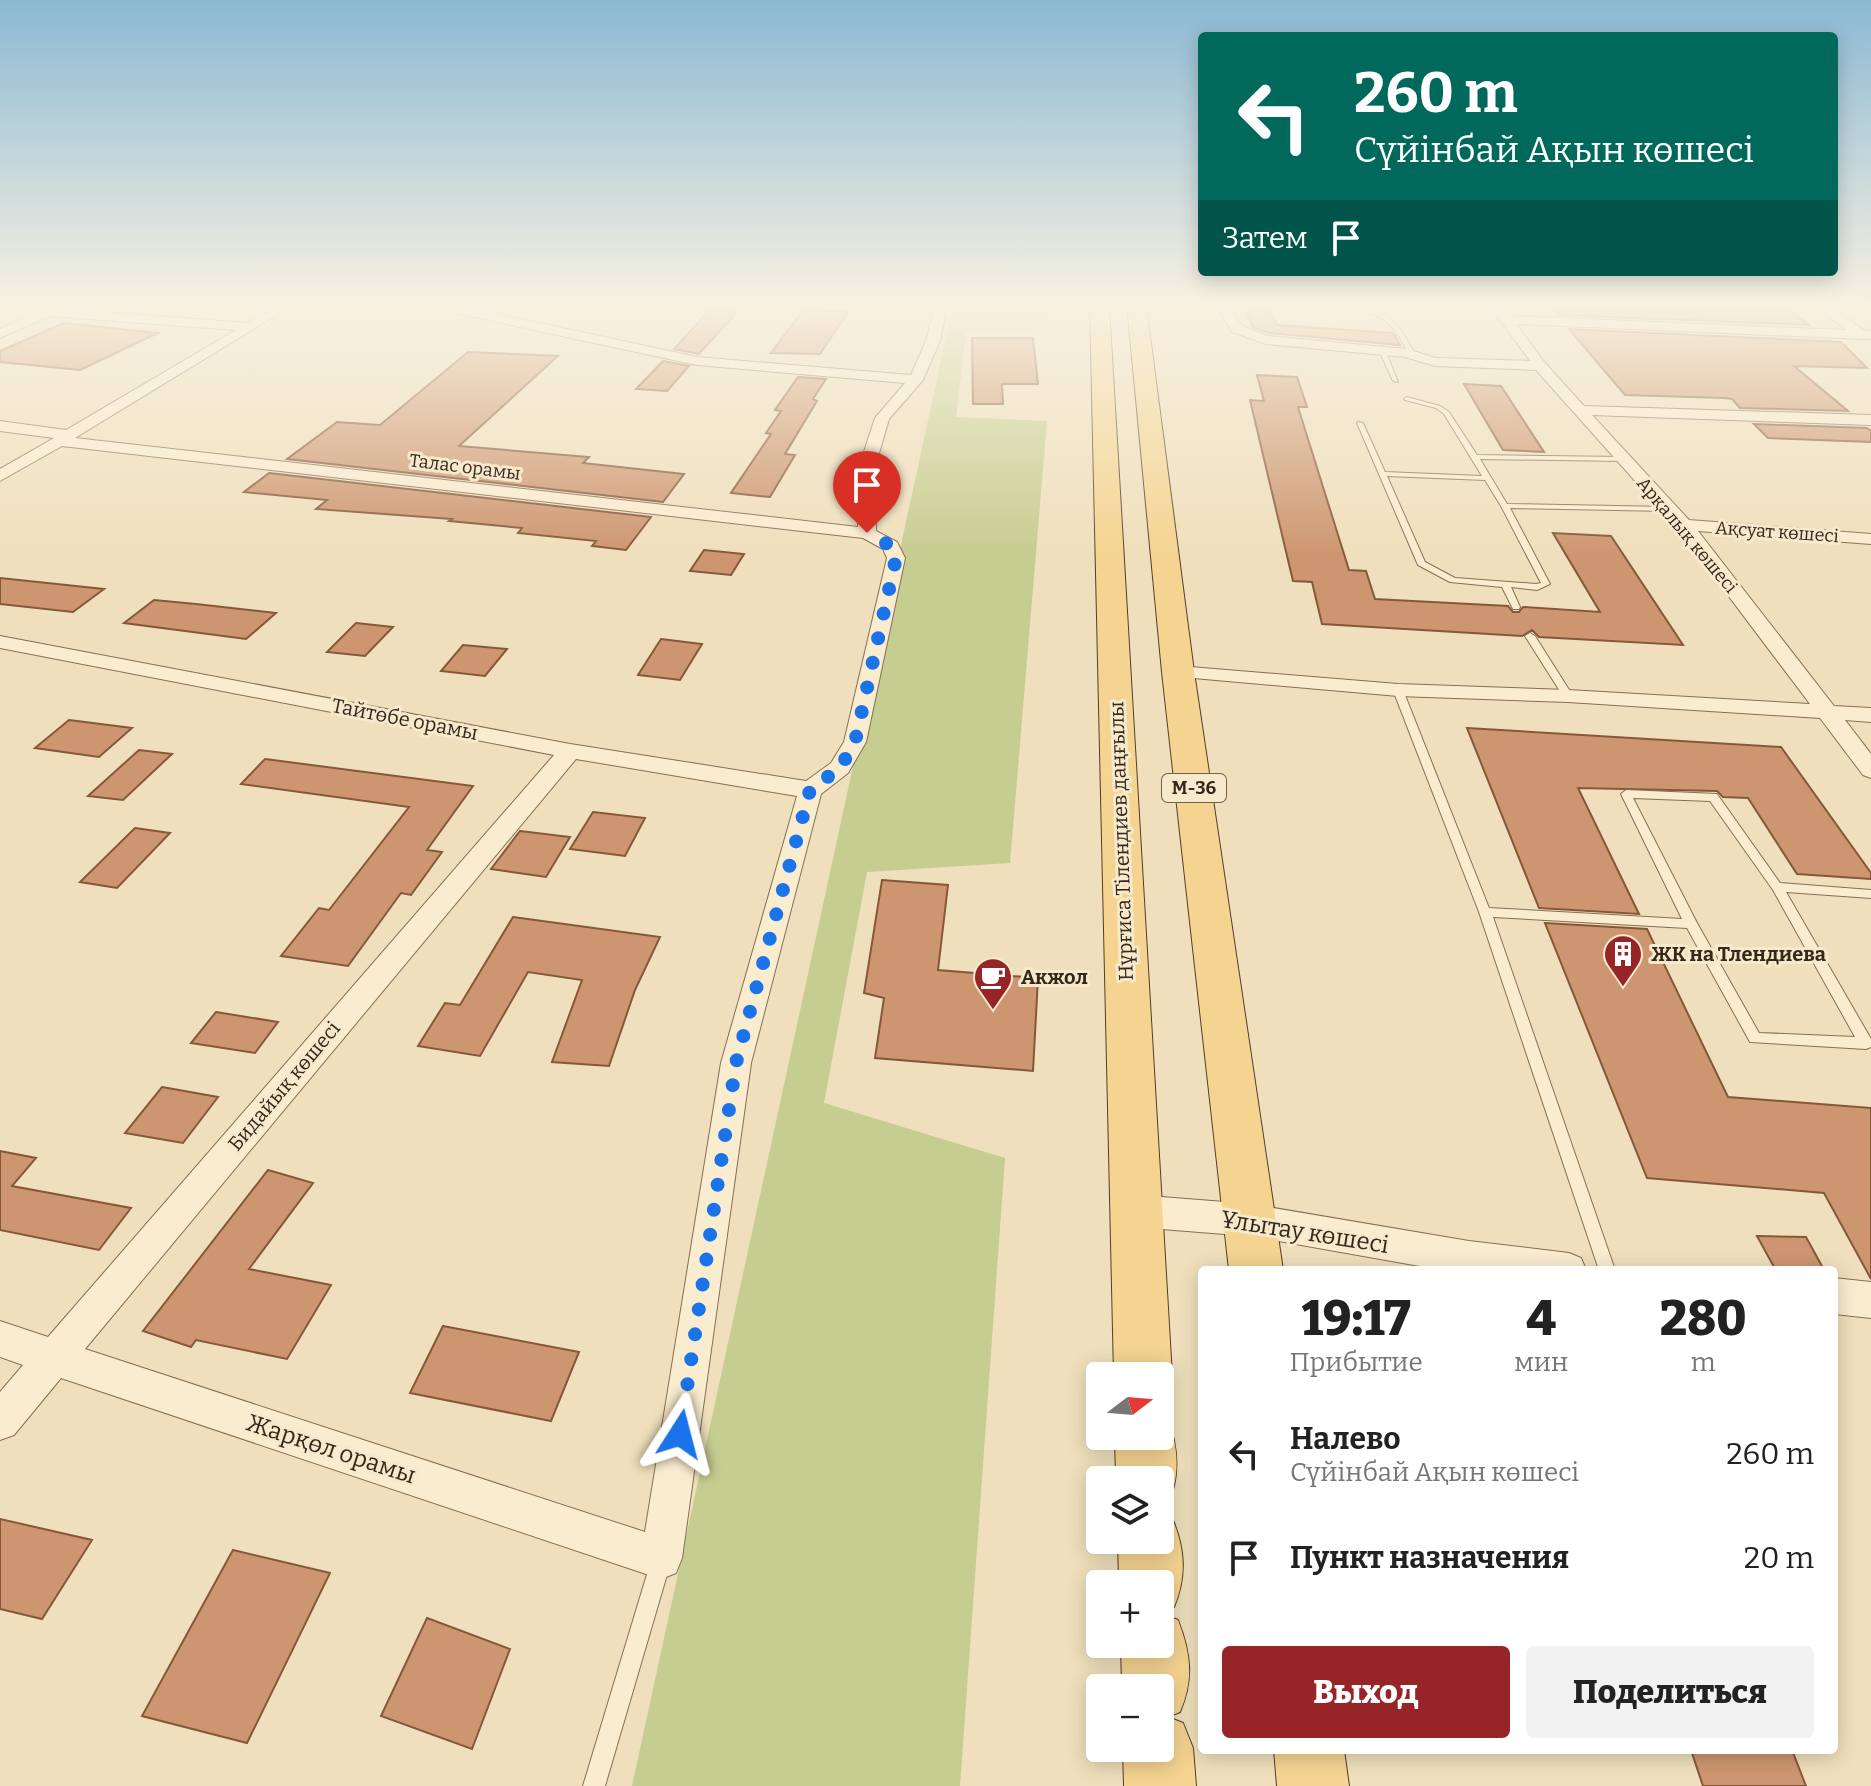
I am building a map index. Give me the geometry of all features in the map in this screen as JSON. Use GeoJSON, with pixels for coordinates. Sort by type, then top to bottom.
{"type":"FeatureCollection","features":[{"type":"Feature","properties":{"kind":"main road","name":"Нұрғиса Тілендиев даңғылы"},"geometry":{"type":"LineString","coordinates":[[1102,388],[1142,1362]]}},
{"type":"Feature","properties":{"kind":"main road","name":"M-36"},"geometry":{"type":"LineString","coordinates":[[1146,388],[1178,672],[1256,1266]]}},
{"type":"Feature","properties":{"kind":"main road"},"geometry":{"type":"LineString","coordinates":[[1309,1754],[1313,1786]]}},
{"type":"Feature","properties":{"kind":"main road"},"geometry":{"type":"LineString","coordinates":[[1159,1762],[1160,1786]]}},
{"type":"Feature","properties":{"kind":"street"},"geometry":{"type":"LineString","coordinates":[[0,476],[148,388]]}},
{"type":"Feature","properties":{"kind":"street"},"geometry":{"type":"LineString","coordinates":[[661,1558],[736,1063],[810,790],[840,768],[855,742],[896,558],[891,546],[867,533],[867,467],[882,418],[909,388]]}},
{"type":"Feature","properties":{"kind":"street","name":"Арқалық көшесі"},"geometry":{"type":"LineString","coordinates":[[1559,388],[1684,525],[1871,770]]}},
{"type":"Feature","properties":{"kind":"street"},"geometry":{"type":"LineString","coordinates":[[1578,410],[1871,420]]}},
{"type":"Feature","properties":{"kind":"street","name":"Талас орамы"},"geometry":{"type":"LineString","coordinates":[[0,426],[64,438],[867,533]]}},
{"type":"Feature","properties":{"kind":"street","name":"Ақсуат көшесі"},"geometry":{"type":"LineString","coordinates":[[1684,525],[1871,539]]}},
{"type":"Feature","properties":{"kind":"street","name":"Тайтөбе орамы"},"geometry":{"type":"LineString","coordinates":[[0,642],[570,751],[810,790]]}},
{"type":"Feature","properties":{"kind":"street"},"geometry":{"type":"LineString","coordinates":[[1178,672],[1398,690],[1568,696],[1871,715]]}},
{"type":"Feature","properties":{"kind":"street","name":"Бидайық көшесі"},"geometry":{"type":"LineString","coordinates":[[0,1421],[570,751]]}},
{"type":"Feature","properties":{"kind":"street","name":"Ұлытау көшесі"},"geometry":{"type":"LineString","coordinates":[[1136,1211],[1250,1220],[1469,1258],[1536,1266]]}},
{"type":"Feature","properties":{"kind":"street"},"geometry":{"type":"LineString","coordinates":[[1838,1296],[1871,1300]]}},
{"type":"Feature","properties":{"kind":"street","name":"Жарқөл орамы"},"geometry":{"type":"LineString","coordinates":[[0,1339],[661,1558]]}},
{"type":"Feature","properties":{"kind":"lane"},"geometry":{"type":"LineString","coordinates":[[1360,423],[1421,563],[1453,580],[1537,587],[1546,584],[1505,506],[1443,410],[1407,399]]}},
{"type":"Feature","properties":{"kind":"lane"},"geometry":{"type":"LineString","coordinates":[[1473,457],[1623,459]]}},
{"type":"Feature","properties":{"kind":"lane"},"geometry":{"type":"LineString","coordinates":[[1382,474],[1486,478]]}},
{"type":"Feature","properties":{"kind":"lane"},"geometry":{"type":"LineString","coordinates":[[1505,506],[1668,509]]}},
{"type":"Feature","properties":{"kind":"lane"},"geometry":{"type":"LineString","coordinates":[[1505,584],[1516,607]]}},
{"type":"Feature","properties":{"kind":"lane"},"geometry":{"type":"LineString","coordinates":[[1530,636],[1568,696]]}},
{"type":"Feature","properties":{"kind":"lane"},"geometry":{"type":"LineString","coordinates":[[1398,690],[1485,912],[1606,1266]]}},
{"type":"Feature","properties":{"kind":"lane"},"geometry":{"type":"LineString","coordinates":[[1626,794],[1713,797],[1777,887],[1866,1043],[1755,1038],[1691,924],[1626,794]]}},
{"type":"Feature","properties":{"kind":"lane"},"geometry":{"type":"LineString","coordinates":[[1777,887],[1871,894]]}},
{"type":"Feature","properties":{"kind":"lane"},"geometry":{"type":"LineString","coordinates":[[1485,912],[1691,924]]}},
{"type":"Feature","properties":{"kind":"lane"},"geometry":{"type":"LineString","coordinates":[[594,1786],[661,1558]]}},
{"type":"Feature","properties":{"kind":"green space"},"geometry":{"type":"Polygon","coordinates":[[[935,388],[959,388],[956,417],[1047,421],[1010,863],[867,872],[824,1103],[1005,1158],[960,1786],[632,1786],[935,388]]]}},
{"type":"Feature","properties":{"kind":"building"},"geometry":{"type":"Polygon","coordinates":[[[424,388],[522,388],[459,446],[589,457],[583,463],[684,474],[663,502],[287,459],[337,422],[380,425],[424,388]]]}},
{"type":"Feature","properties":{"kind":"building"},"geometry":{"type":"Polygon","coordinates":[[[637,388],[669,388],[667,391],[637,388]]]}},
{"type":"Feature","properties":{"kind":"building"},"geometry":{"type":"Polygon","coordinates":[[[790,388],[820,388],[813,399],[817,401],[785,454],[795,455],[770,497],[731,493],[771,434],[766,433],[781,411],[775,410],[790,388]]]}},
{"type":"Feature","properties":{"kind":"building"},"geometry":{"type":"Polygon","coordinates":[[[973,388],[1002,388],[1003,404],[973,404],[973,388]]]}},
{"type":"Feature","properties":{"kind":"building"},"geometry":{"type":"Polygon","coordinates":[[[1261,388],[1301,388],[1307,407],[1298,407],[1349,570],[1366,571],[1375,599],[1508,606],[1513,612],[1519,612],[1523,607],[1600,612],[1553,533],[1611,536],[1683,645],[1539,637],[1532,630],[1522,636],[1322,624],[1312,582],[1293,581],[1250,400],[1264,401],[1261,388]]]}},
{"type":"Feature","properties":{"kind":"building"},"geometry":{"type":"Polygon","coordinates":[[[1467,388],[1503,388],[1544,452],[1503,450],[1467,388]]]}},
{"type":"Feature","properties":{"kind":"building"},"geometry":{"type":"Polygon","coordinates":[[[1619,388],[1821,388],[1848,411],[1740,408],[1732,399],[1724,398],[1625,395],[1619,388]]]}},
{"type":"Feature","properties":{"kind":"building"},"geometry":{"type":"Polygon","coordinates":[[[1754,424],[1867,428],[1871,431],[1871,442],[1768,438],[1754,424]]]}},
{"type":"Feature","properties":{"kind":"building"},"geometry":{"type":"Polygon","coordinates":[[[269,473],[651,517],[626,550],[592,546],[596,541],[518,533],[522,528],[449,521],[452,519],[316,509],[327,500],[244,492],[269,473]]]}},
{"type":"Feature","properties":{"kind":"building"},"geometry":{"type":"Polygon","coordinates":[[[704,550],[744,554],[731,575],[690,571],[704,550]]]}},
{"type":"Feature","properties":{"kind":"building"},"geometry":{"type":"Polygon","coordinates":[[[0,578],[104,589],[73,612],[0,604],[0,578]]]}},
{"type":"Feature","properties":{"kind":"building"},"geometry":{"type":"Polygon","coordinates":[[[154,600],[276,613],[246,639],[124,623],[154,600]]]}},
{"type":"Feature","properties":{"kind":"building"},"geometry":{"type":"Polygon","coordinates":[[[356,623],[393,627],[365,656],[327,652],[356,623]]]}},
{"type":"Feature","properties":{"kind":"building"},"geometry":{"type":"Polygon","coordinates":[[[661,639],[702,644],[680,680],[638,675],[661,639]]]}},
{"type":"Feature","properties":{"kind":"building"},"geometry":{"type":"Polygon","coordinates":[[[463,645],[507,649],[485,676],[441,671],[463,645]]]}},
{"type":"Feature","properties":{"kind":"building"},"geometry":{"type":"Polygon","coordinates":[[[69,720],[132,728],[99,757],[35,748],[69,720]]]}},
{"type":"Feature","properties":{"kind":"building"},"geometry":{"type":"Polygon","coordinates":[[[1467,728],[1781,747],[1871,873],[1871,879],[1797,874],[1748,798],[1723,797],[1717,791],[1578,788],[1639,914],[1539,908],[1467,728]]]}},
{"type":"Feature","properties":{"kind":"building"},"geometry":{"type":"Polygon","coordinates":[[[139,750],[172,754],[123,800],[88,796],[139,750]]]}},
{"type":"Feature","properties":{"kind":"building"},"geometry":{"type":"Polygon","coordinates":[[[265,759],[473,786],[427,850],[442,852],[411,895],[401,893],[348,966],[281,956],[319,908],[329,910],[409,807],[241,784],[265,759]]]}},
{"type":"Feature","properties":{"kind":"building"},"geometry":{"type":"Polygon","coordinates":[[[593,812],[645,818],[625,856],[570,849],[593,812]]]}},
{"type":"Feature","properties":{"kind":"building"},"geometry":{"type":"Polygon","coordinates":[[[135,828],[170,833],[117,888],[80,882],[135,828]]]}},
{"type":"Feature","properties":{"kind":"building"},"geometry":{"type":"Polygon","coordinates":[[[520,831],[570,837],[546,877],[491,869],[520,831]]]}},
{"type":"Feature","properties":{"kind":"building"},"geometry":{"type":"Polygon","coordinates":[[[882,880],[948,885],[938,970],[1038,978],[1033,1071],[875,1058],[884,998],[864,993],[882,880]]]}},
{"type":"Feature","properties":{"kind":"building"},"geometry":{"type":"Polygon","coordinates":[[[513,917],[660,937],[635,990],[609,1066],[552,1062],[582,980],[528,972],[480,1056],[418,1046],[445,1003],[460,1005],[513,917]]]}},
{"type":"Feature","properties":{"kind":"building"},"geometry":{"type":"Polygon","coordinates":[[[1545,923],[1647,929],[1728,1097],[1871,1108],[1871,1279],[1824,1193],[1647,1178],[1545,923]]]}},
{"type":"Feature","properties":{"kind":"building"},"geometry":{"type":"Polygon","coordinates":[[[216,1012],[278,1022],[255,1053],[191,1043],[216,1012]]]}},
{"type":"Feature","properties":{"kind":"building"},"geometry":{"type":"Polygon","coordinates":[[[162,1087],[218,1097],[183,1143],[125,1133],[162,1087]]]}},
{"type":"Feature","properties":{"kind":"building"},"geometry":{"type":"Polygon","coordinates":[[[0,1151],[36,1158],[12,1186],[131,1208],[99,1250],[0,1230],[0,1151]]]}},
{"type":"Feature","properties":{"kind":"building"},"geometry":{"type":"Polygon","coordinates":[[[268,1170],[313,1183],[249,1269],[331,1285],[287,1359],[196,1340],[191,1347],[143,1331],[268,1170]]]}},
{"type":"Feature","properties":{"kind":"building"},"geometry":{"type":"Polygon","coordinates":[[[1757,1236],[1806,1237],[1822,1266],[1773,1266],[1757,1236]]]}},
{"type":"Feature","properties":{"kind":"building"},"geometry":{"type":"Polygon","coordinates":[[[443,1326],[579,1352],[551,1421],[410,1393],[443,1326]]]}},
{"type":"Feature","properties":{"kind":"building"},"geometry":{"type":"Polygon","coordinates":[[[0,1519],[92,1540],[42,1619],[0,1609],[0,1519]]]}},
{"type":"Feature","properties":{"kind":"building"},"geometry":{"type":"Polygon","coordinates":[[[233,1550],[330,1573],[247,1743],[142,1716],[233,1550]]]}},
{"type":"Feature","properties":{"kind":"building"},"geometry":{"type":"Polygon","coordinates":[[[427,1618],[510,1649],[472,1749],[381,1716],[427,1618]]]}},
{"type":"Feature","properties":{"kind":"building"},"geometry":{"type":"Polygon","coordinates":[[[1692,1754],[1794,1754],[1806,1786],[1703,1786],[1692,1754]]]}},
{"type":"Feature","properties":{"kind":"place","name":"ЖК на Тлендиева"},"geometry":{"type":"Point","coordinates":[1623,988]}},
{"type":"Feature","properties":{"kind":"place","name":"Акжол"},"geometry":{"type":"Point","coordinates":[993,1011]}},
{"type":"Feature","properties":{"kind":"route"},"geometry":{"type":"LineString","coordinates":[[680,1434],[736,1063],[810,790],[840,768],[855,742],[896,558],[891,546],[867,533]]}}]}
